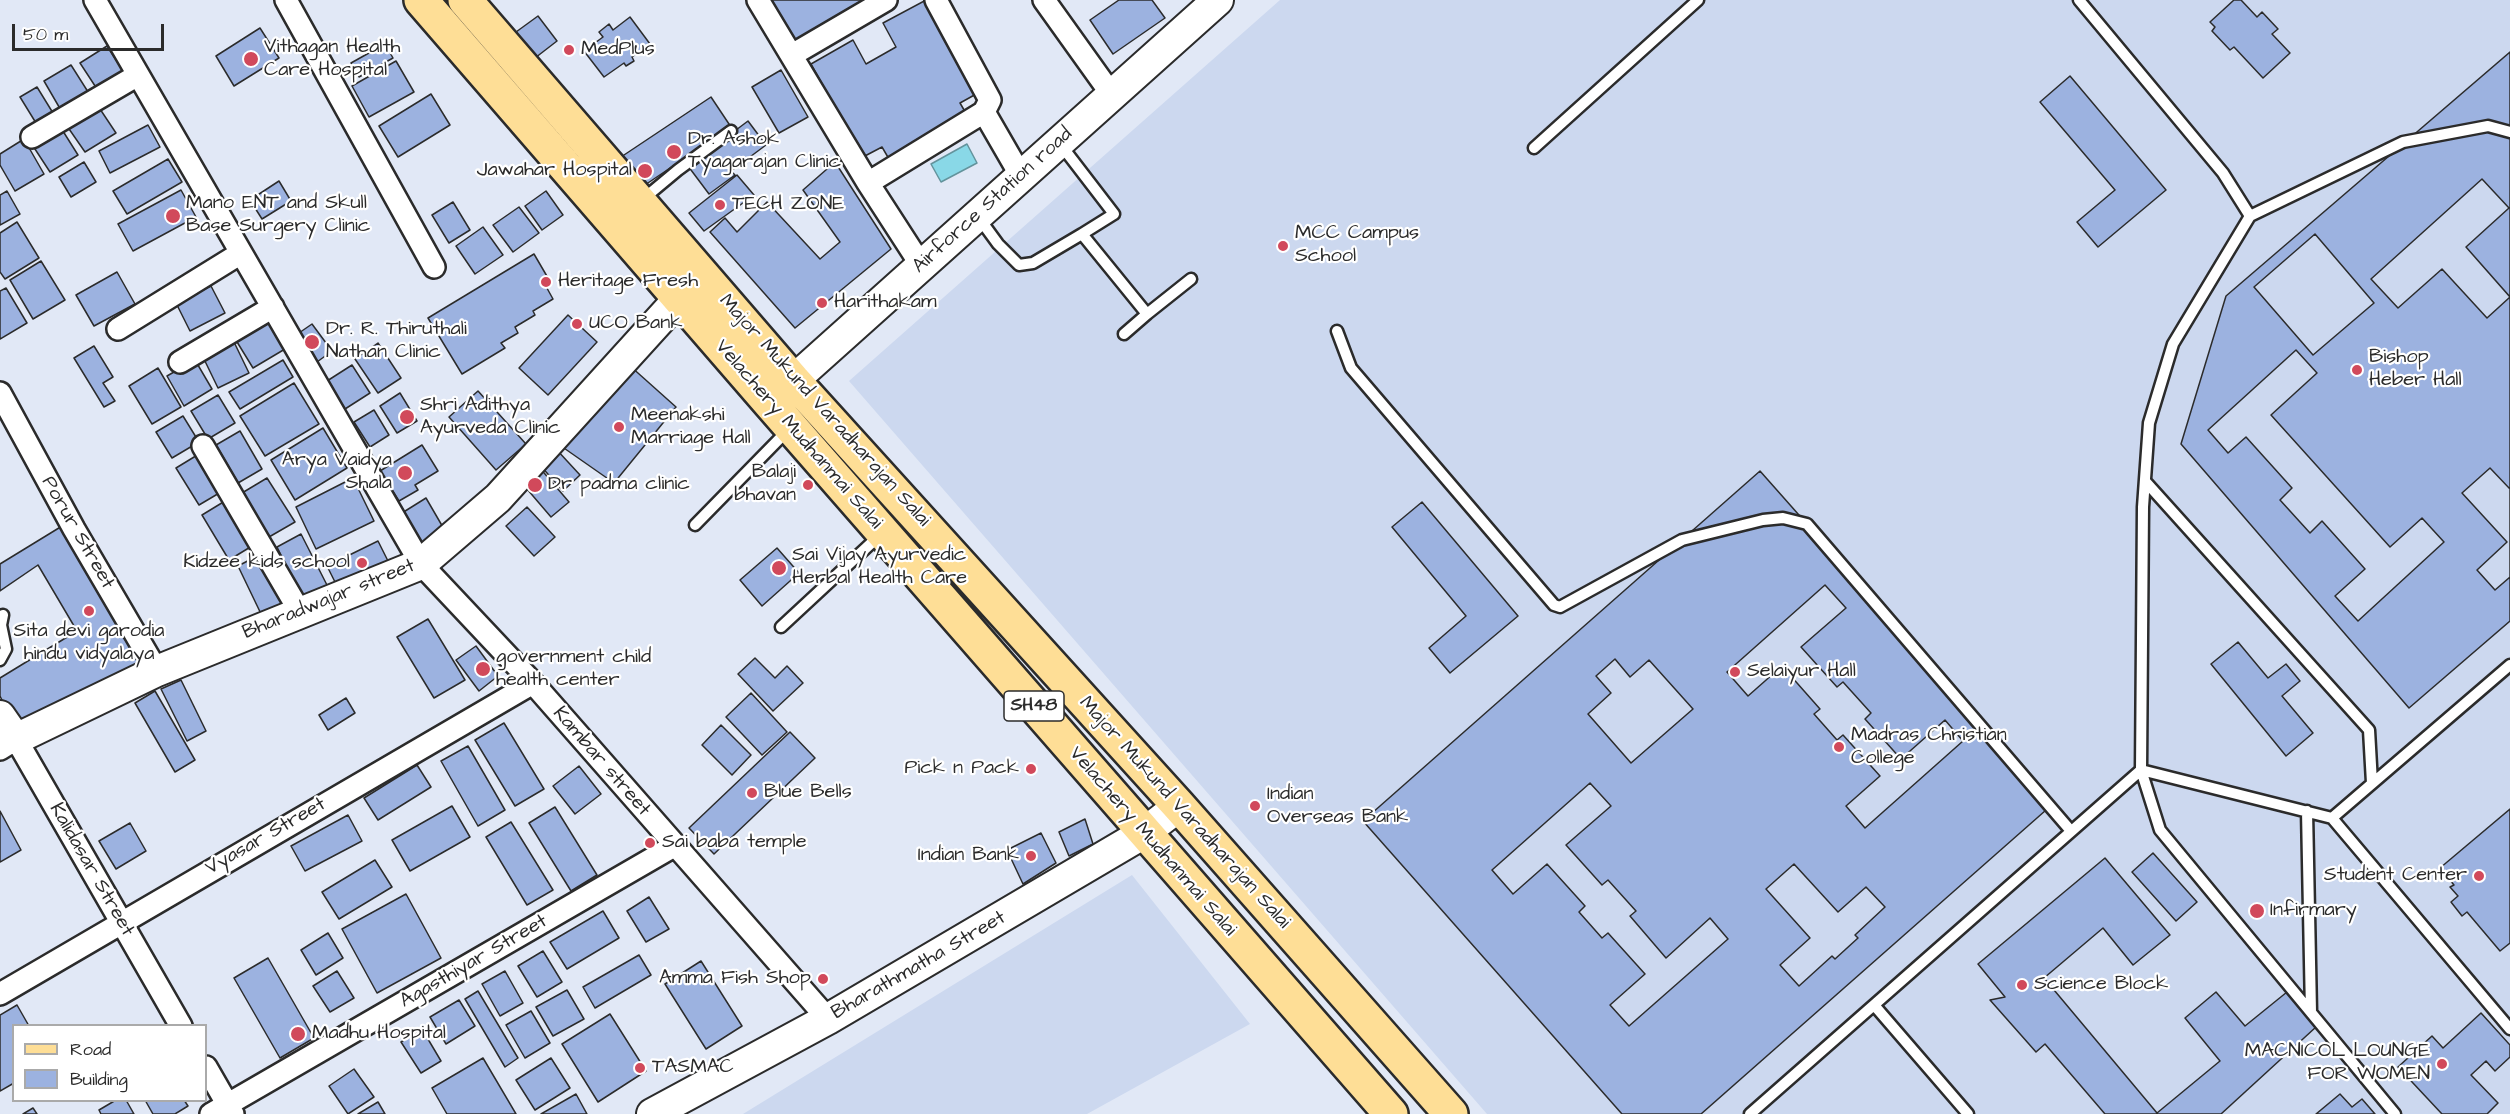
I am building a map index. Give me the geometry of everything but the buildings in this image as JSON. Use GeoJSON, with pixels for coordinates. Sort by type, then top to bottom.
{"type":"FeatureCollection","features":[{"type":"Feature","properties":{"kind":"main road","name":"SH48"},"geometry":{"type":"LineString","coordinates":[[421,0],[679,297]]}},
{"type":"Feature","properties":{"kind":"main road","name":"Major Mukund Varadharajan Salai"},"geometry":{"type":"LineString","coordinates":[[465,0],[793,380],[1179,806],[1451,1114]]}},
{"type":"Feature","properties":{"kind":"main road","name":"Velachery Mudhanmai Salai"},"geometry":{"type":"LineString","coordinates":[[679,297],[1390,1114]]}},
{"type":"Feature","properties":{"kind":"street","name":"Kambar street"},"geometry":{"type":"LineString","coordinates":[[95,0],[421,564],[533,683],[828,1019]]}},
{"type":"Feature","properties":{"kind":"street"},"geometry":{"type":"LineString","coordinates":[[286,0],[434,267]]}},
{"type":"Feature","properties":{"kind":"street"},"geometry":{"type":"LineString","coordinates":[[758,0],[868,183],[921,265]]}},
{"type":"Feature","properties":{"kind":"street"},"geometry":{"type":"LineString","coordinates":[[792,55],[886,0]]}},
{"type":"Feature","properties":{"kind":"street"},"geometry":{"type":"LineString","coordinates":[[868,183],[984,112],[990,100],[936,0]]}},
{"type":"Feature","properties":{"kind":"street"},"geometry":{"type":"LineString","coordinates":[[1044,0],[1112,95]]}},
{"type":"Feature","properties":{"kind":"street","name":"Airforce Station road"},"geometry":{"type":"LineString","coordinates":[[769,402],[1218,0]]}},
{"type":"Feature","properties":{"kind":"street"},"geometry":{"type":"LineString","coordinates":[[32,137],[138,75]]}},
{"type":"Feature","properties":{"kind":"street"},"geometry":{"type":"LineString","coordinates":[[984,112],[1021,176]]}},
{"type":"Feature","properties":{"kind":"street"},"geometry":{"type":"LineString","coordinates":[[118,329],[241,253]]}},
{"type":"Feature","properties":{"kind":"street","name":"Bharadwajar street"},"geometry":{"type":"LineString","coordinates":[[5,735],[421,564],[498,498],[679,297],[702,275]]}},
{"type":"Feature","properties":{"kind":"street"},"geometry":{"type":"LineString","coordinates":[[180,362],[273,307]]}},
{"type":"Feature","properties":{"kind":"street","name":"Porur Street"},"geometry":{"type":"LineString","coordinates":[[0,393],[74,529],[157,671]]}},
{"type":"Feature","properties":{"kind":"street"},"geometry":{"type":"LineString","coordinates":[[203,446],[300,612]]}},
{"type":"Feature","properties":{"kind":"street","name":"Vyasar Street"},"geometry":{"type":"LineString","coordinates":[[0,994],[121,921],[533,683]]}},
{"type":"Feature","properties":{"kind":"street","name":"Kalidasar Street"},"geometry":{"type":"LineString","coordinates":[[5,735],[121,921],[180,1024]]}},
{"type":"Feature","properties":{"kind":"street","name":"Bharathmatha Street"},"geometry":{"type":"LineString","coordinates":[[652,1114],[828,1019],[1144,833],[1179,806]]}},
{"type":"Feature","properties":{"kind":"street","name":"Agasthiyar Street"},"geometry":{"type":"LineString","coordinates":[[224,1111],[674,846]]}},
{"type":"Feature","properties":{"kind":"street"},"geometry":{"type":"LineString","coordinates":[[207,1069],[224,1111]]}},
{"type":"Feature","properties":{"kind":"lane"},"geometry":{"type":"LineString","coordinates":[[1533,148],[1698,0]]}},
{"type":"Feature","properties":{"kind":"lane"},"geometry":{"type":"LineString","coordinates":[[2079,0],[2223,173],[2250,216]]}},
{"type":"Feature","properties":{"kind":"lane"},"geometry":{"type":"LineString","coordinates":[[2395,1114],[2160,830],[2141,770],[2141,634],[2149,423],[2173,344],[2250,216],[2403,142],[2488,126],[2510,132]]}},
{"type":"Feature","properties":{"kind":"lane"},"geometry":{"type":"LineString","coordinates":[[639,202],[731,130]]}},
{"type":"Feature","properties":{"kind":"lane"},"geometry":{"type":"LineString","coordinates":[[977,215],[998,244],[1019,265],[1033,263],[1114,214],[1059,142]]}},
{"type":"Feature","properties":{"kind":"lane"},"geometry":{"type":"LineString","coordinates":[[1082,234],[1147,314]]}},
{"type":"Feature","properties":{"kind":"lane"},"geometry":{"type":"LineString","coordinates":[[1124,334],[1191,279]]}},
{"type":"Feature","properties":{"kind":"lane"},"geometry":{"type":"LineString","coordinates":[[1337,330],[1342,350],[1351,368],[1554,605],[1560,607],[1682,540],[1763,520],[1783,518],[1807,524],[2071,831]]}},
{"type":"Feature","properties":{"kind":"lane"},"geometry":{"type":"LineString","coordinates":[[695,525],[790,427]]}},
{"type":"Feature","properties":{"kind":"lane"},"geometry":{"type":"LineString","coordinates":[[2145,481],[2369,730],[2372,783]]}},
{"type":"Feature","properties":{"kind":"lane"},"geometry":{"type":"LineString","coordinates":[[781,627],[882,532]]}},
{"type":"Feature","properties":{"kind":"lane"},"geometry":{"type":"LineString","coordinates":[[0,660],[6,649],[1,625],[3,615]]}},
{"type":"Feature","properties":{"kind":"lane"},"geometry":{"type":"LineString","coordinates":[[2332,818],[2510,665]]}},
{"type":"Feature","properties":{"kind":"lane"},"geometry":{"type":"LineString","coordinates":[[1750,1114],[2141,770]]}},
{"type":"Feature","properties":{"kind":"lane"},"geometry":{"type":"LineString","coordinates":[[2141,770],[2332,818],[2510,1029]]}},
{"type":"Feature","properties":{"kind":"lane"},"geometry":{"type":"LineString","coordinates":[[2307,812],[2311,1012]]}},
{"type":"Feature","properties":{"kind":"lane"},"geometry":{"type":"LineString","coordinates":[[1874,1005],[1968,1114]]}},
{"type":"Feature","properties":{"kind":"shaded area","name":"Madras Christian College"},"geometry":{"type":"Polygon","coordinates":[[[1280,0],[2510,0],[2510,1114],[1487,1114],[849,381],[1280,0]]]}},
{"type":"Feature","properties":{"kind":"shaded area"},"geometry":{"type":"Polygon","coordinates":[[[1132,875],[1250,1024],[1087,1114],[743,1114],[1132,875]]]}},
{"type":"Feature","properties":{"kind":"water"},"geometry":{"type":"Polygon","coordinates":[[[967,144],[977,163],[941,182],[931,164],[967,144]]]}},
{"type":"Feature","properties":{"kind":"place","name":"MedPlus"},"geometry":{"type":"Point","coordinates":[569,50]}},
{"type":"Feature","properties":{"kind":"place","name":"Vithagan Health Care Hospital"},"geometry":{"type":"Point","coordinates":[251,59]}},
{"type":"Feature","properties":{"kind":"place","name":"Dr. Ashok Tyagarajan Clinic"},"geometry":{"type":"Point","coordinates":[674,152]}},
{"type":"Feature","properties":{"kind":"place","name":"Jawahar Hospital"},"geometry":{"type":"Point","coordinates":[645,171]}},
{"type":"Feature","properties":{"kind":"place","name":"TECH ZONE"},"geometry":{"type":"Point","coordinates":[720,205]}},
{"type":"Feature","properties":{"kind":"place","name":"Mano ENT and Skull Base Surgery Clinic"},"geometry":{"type":"Point","coordinates":[173,216]}},
{"type":"Feature","properties":{"kind":"place","name":"MCC Campus School"},"geometry":{"type":"Point","coordinates":[1283,246]}},
{"type":"Feature","properties":{"kind":"place","name":"Heritage Fresh"},"geometry":{"type":"Point","coordinates":[546,282]}},
{"type":"Feature","properties":{"kind":"place","name":"Harithakam"},"geometry":{"type":"Point","coordinates":[822,303]}},
{"type":"Feature","properties":{"kind":"place","name":"UCO Bank"},"geometry":{"type":"Point","coordinates":[577,324]}},
{"type":"Feature","properties":{"kind":"place","name":"Dr. R. Thiruthali Nathan Clinic"},"geometry":{"type":"Point","coordinates":[312,342]}},
{"type":"Feature","properties":{"kind":"place","name":"Bishop Heber Hall"},"geometry":{"type":"Point","coordinates":[2357,370]}},
{"type":"Feature","properties":{"kind":"place","name":"Shri Adithya Ayurveda Clinic"},"geometry":{"type":"Point","coordinates":[407,417]}},
{"type":"Feature","properties":{"kind":"place","name":"Meenakshi Marriage Hall"},"geometry":{"type":"Point","coordinates":[619,427]}},
{"type":"Feature","properties":{"kind":"place","name":"Arya Vaidya Shala"},"geometry":{"type":"Point","coordinates":[405,473]}},
{"type":"Feature","properties":{"kind":"place","name":"Dr padma clinic"},"geometry":{"type":"Point","coordinates":[535,485]}},
{"type":"Feature","properties":{"kind":"place","name":"Balaji bhavan"},"geometry":{"type":"Point","coordinates":[808,485]}},
{"type":"Feature","properties":{"kind":"place","name":"Kidzee kids school"},"geometry":{"type":"Point","coordinates":[362,563]}},
{"type":"Feature","properties":{"kind":"place","name":"Sai Vijay Ayurvedic Herbal Health Care"},"geometry":{"type":"Point","coordinates":[779,568]}},
{"type":"Feature","properties":{"kind":"place","name":"Sita devi garodia hindu vidyalaya"},"geometry":{"type":"Point","coordinates":[89,611]}},
{"type":"Feature","properties":{"kind":"place","name":"government child health center"},"geometry":{"type":"Point","coordinates":[483,669]}},
{"type":"Feature","properties":{"kind":"place","name":"Selaiyur Hall"},"geometry":{"type":"Point","coordinates":[1735,672]}},
{"type":"Feature","properties":{"kind":"place","name":"Madras Christian College"},"geometry":{"type":"Point","coordinates":[1839,747]}},
{"type":"Feature","properties":{"kind":"place","name":"Pick n Pack"},"geometry":{"type":"Point","coordinates":[1031,769]}},
{"type":"Feature","properties":{"kind":"place","name":"Blue Bells"},"geometry":{"type":"Point","coordinates":[752,793]}},
{"type":"Feature","properties":{"kind":"place","name":"Indian Overseas Bank"},"geometry":{"type":"Point","coordinates":[1255,806]}},
{"type":"Feature","properties":{"kind":"place","name":"Sai baba temple"},"geometry":{"type":"Point","coordinates":[650,843]}},
{"type":"Feature","properties":{"kind":"place","name":"Indian Bank"},"geometry":{"type":"Point","coordinates":[1031,856]}},
{"type":"Feature","properties":{"kind":"place","name":"Student Center"},"geometry":{"type":"Point","coordinates":[2479,876]}},
{"type":"Feature","properties":{"kind":"place","name":"Infirmary"},"geometry":{"type":"Point","coordinates":[2257,911]}},
{"type":"Feature","properties":{"kind":"place","name":"Amma Fish Shop"},"geometry":{"type":"Point","coordinates":[823,979]}},
{"type":"Feature","properties":{"kind":"place","name":"Science Block"},"geometry":{"type":"Point","coordinates":[2022,985]}},
{"type":"Feature","properties":{"kind":"place","name":"Madhu Hospital"},"geometry":{"type":"Point","coordinates":[298,1034]}},
{"type":"Feature","properties":{"kind":"place","name":"MACNICOL LOUNGE FOR WOMEN"},"geometry":{"type":"Point","coordinates":[2442,1064]}},
{"type":"Feature","properties":{"kind":"place","name":"TASMAC"},"geometry":{"type":"Point","coordinates":[640,1068]}}]}
